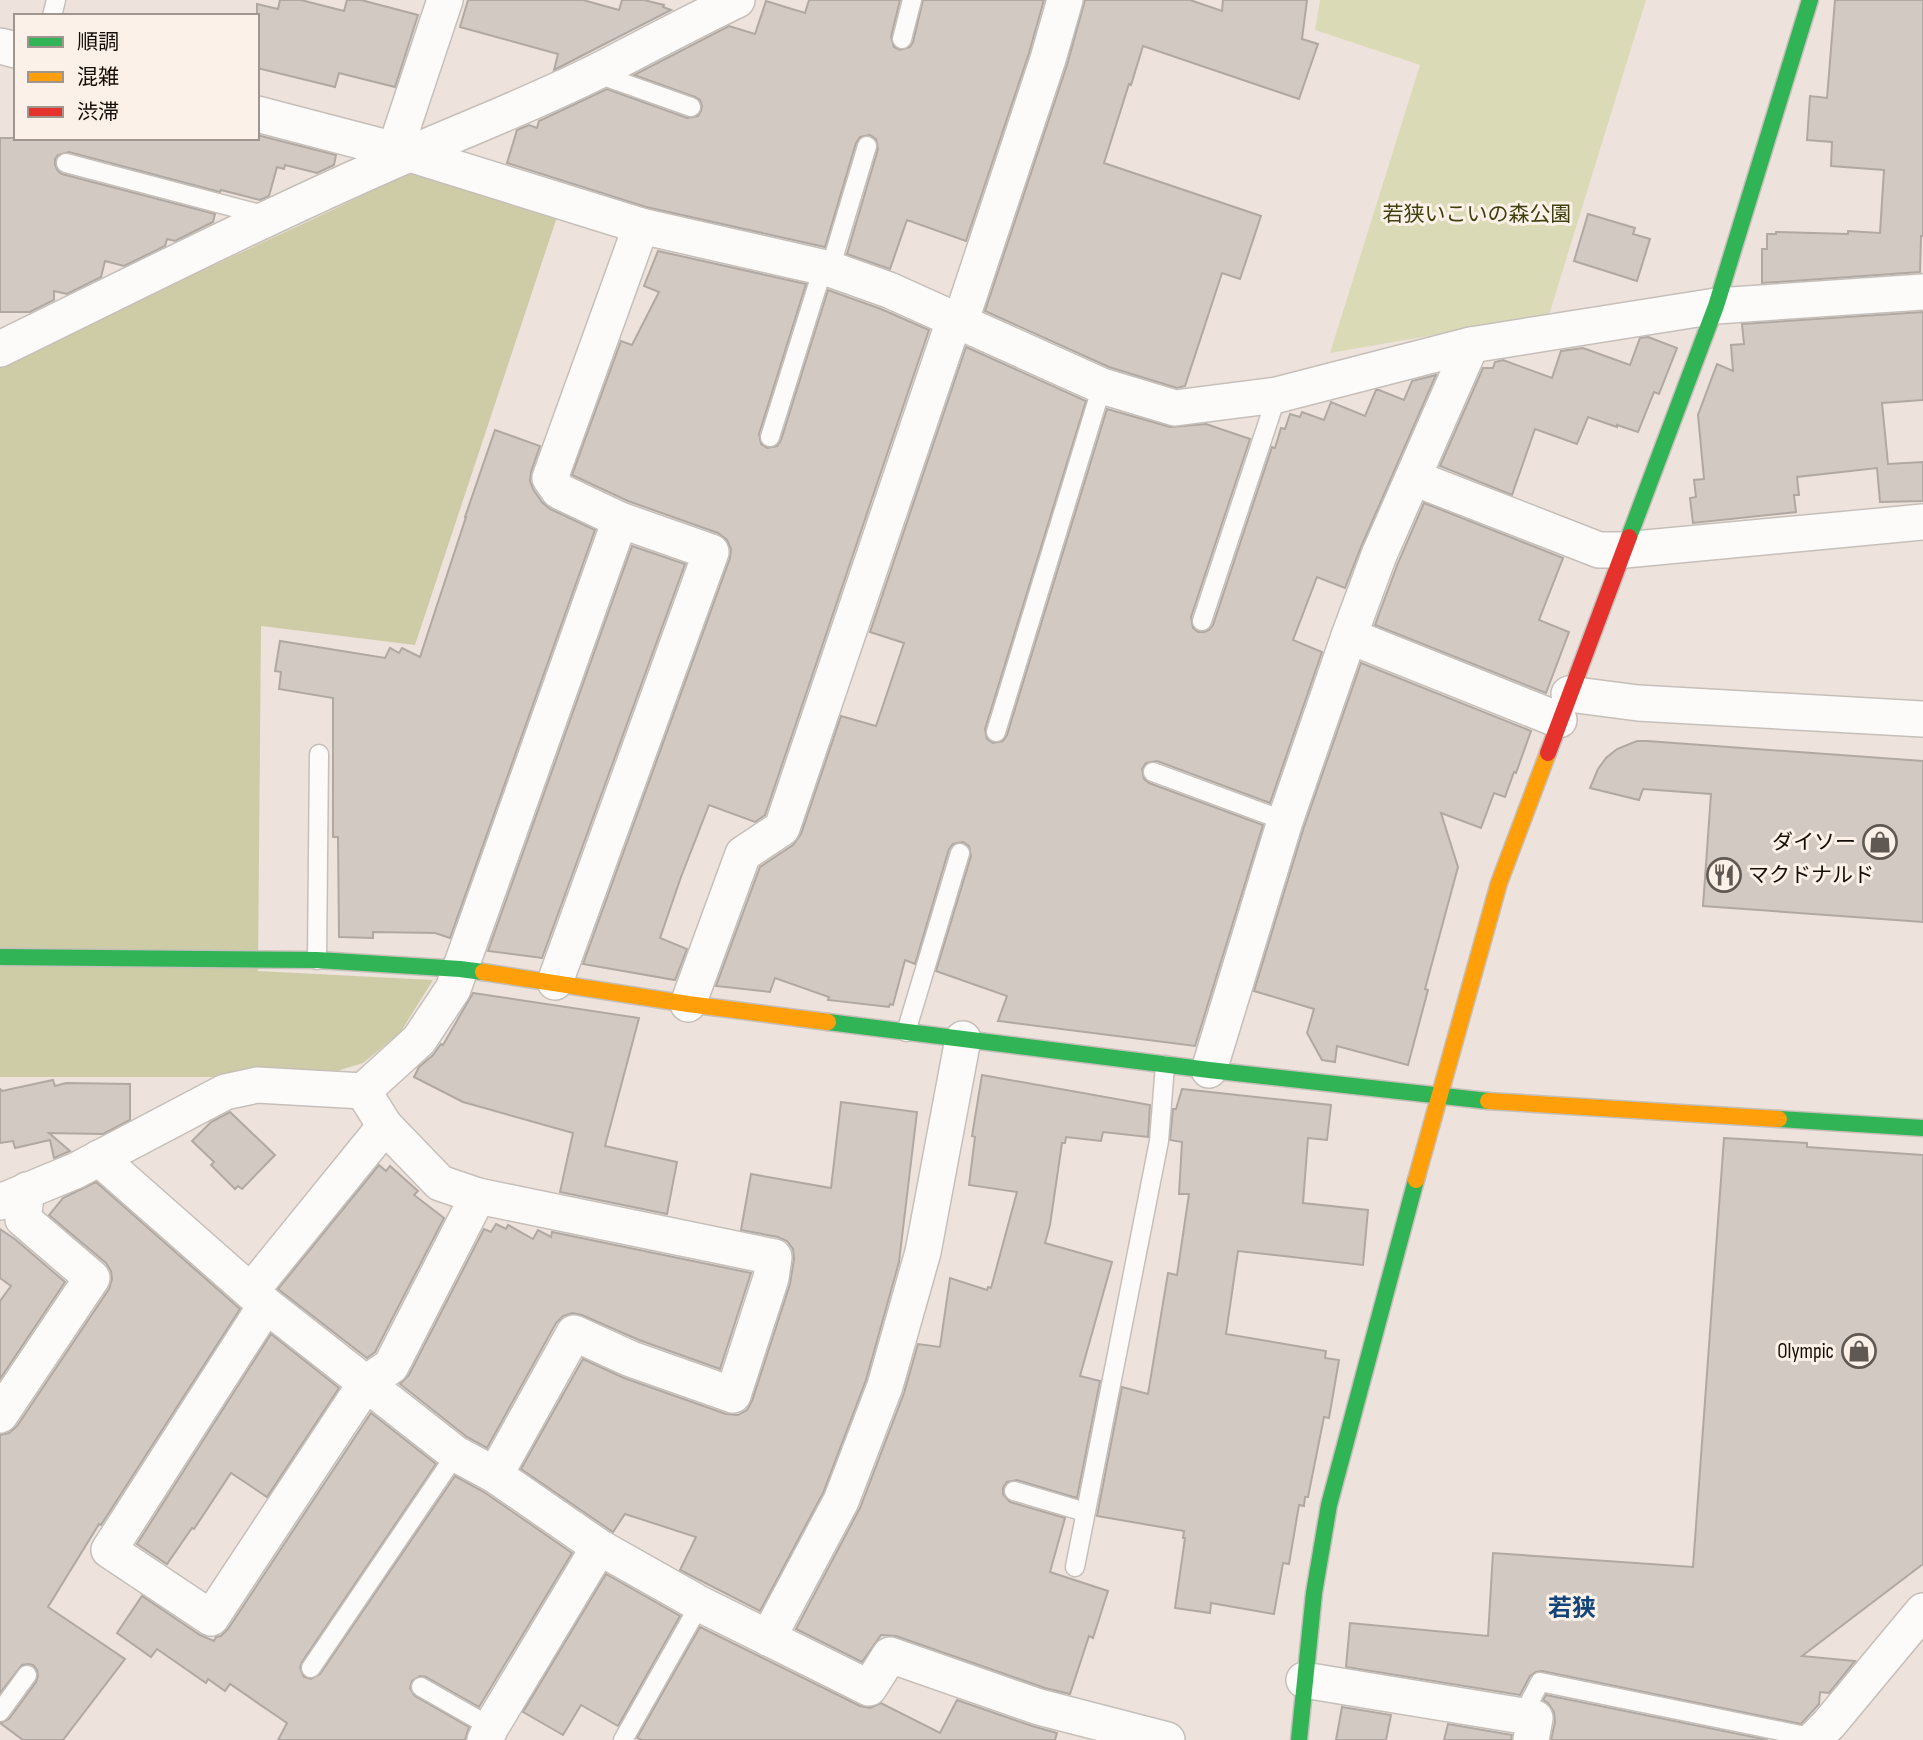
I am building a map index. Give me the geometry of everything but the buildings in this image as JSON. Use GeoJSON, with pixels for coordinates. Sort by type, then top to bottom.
{"type":"FeatureCollection","features":[{"type":"Feature","properties":{"kind":"street"},"geometry":{"type":"LineString","coordinates":[[402,152],[445,0]]}},
{"type":"Feature","properties":{"kind":"street"},"geometry":{"type":"LineString","coordinates":[[0,349],[402,152],[463,133],[595,73],[676,16],[737,0]]}},
{"type":"Feature","properties":{"kind":"street"},"geometry":{"type":"LineString","coordinates":[[688,1004],[743,854],[782,828],[948,338],[966,306],[1065,0]]}},
{"type":"Feature","properties":{"kind":"street"},"geometry":{"type":"LineString","coordinates":[[1298,1740],[1320,1544],[1329,1505],[1499,883],[1716,306],[1810,0]]}},
{"type":"Feature","properties":{"kind":"street"},"geometry":{"type":"LineString","coordinates":[[259,115],[402,152],[641,226],[827,269],[889,290],[1102,386],[1175,408],[1277,395],[1471,345],[1716,306],[1923,292]]}},
{"type":"Feature","properties":{"kind":"street"},"geometry":{"type":"LineString","coordinates":[[555,982],[711,552],[620,520],[559,491],[550,478],[641,226]]}},
{"type":"Feature","properties":{"kind":"street"},"geometry":{"type":"LineString","coordinates":[[1209,1070],[1285,821],[1378,555],[1471,345]]}},
{"type":"Feature","properties":{"kind":"street"},"geometry":{"type":"LineString","coordinates":[[1414,478],[1599,550],[1625,551],[1923,522]]}},
{"type":"Feature","properties":{"kind":"street"},"geometry":{"type":"LineString","coordinates":[[0,1415],[92,1278],[23,1219],[14,1196],[75,1171],[225,1092],[257,1085],[363,1091],[419,1040],[453,989],[620,520]]}},
{"type":"Feature","properties":{"kind":"street"},"geometry":{"type":"LineString","coordinates":[[1349,636],[1564,707],[1638,703],[1923,719]]}},
{"type":"Feature","properties":{"kind":"street"},"geometry":{"type":"LineString","coordinates":[[0,957],[317,960],[460,969],[688,1004],[1165,1065],[1500,1102],[1923,1128]]}},
{"type":"Feature","properties":{"kind":"street"},"geometry":{"type":"LineString","coordinates":[[768,1638],[841,1501],[885,1386],[923,1252],[963,1039]]}},
{"type":"Feature","properties":{"kind":"street"},"geometry":{"type":"LineString","coordinates":[[363,1091],[385,1126],[440,1183],[478,1196],[774,1257],[771,1278],[733,1395],[631,1359],[574,1333],[495,1475]]}},
{"type":"Feature","properties":{"kind":"street"},"geometry":{"type":"LineString","coordinates":[[385,1126],[258,1298],[109,1550],[211,1618],[366,1383],[391,1366],[478,1196]]}},
{"type":"Feature","properties":{"kind":"street"},"geometry":{"type":"LineString","coordinates":[[99,1158],[258,1298],[456,1454],[495,1475],[600,1547],[700,1604],[869,1688],[890,1655],[1039,1707],[1167,1740]]}},
{"type":"Feature","properties":{"kind":"street"},"geometry":{"type":"LineString","coordinates":[[488,1734],[600,1547]]}},
{"type":"Feature","properties":{"kind":"street"},"geometry":{"type":"LineString","coordinates":[[1814,1739],[1923,1611]]}},
{"type":"Feature","properties":{"kind":"street"},"geometry":{"type":"LineString","coordinates":[[1304,1680],[1527,1728]]}},
{"type":"Feature","properties":{"kind":"lane"},"geometry":{"type":"LineString","coordinates":[[902,40],[912,0]]}},
{"type":"Feature","properties":{"kind":"lane"},"geometry":{"type":"LineString","coordinates":[[595,73],[691,107]]}},
{"type":"Feature","properties":{"kind":"lane"},"geometry":{"type":"LineString","coordinates":[[770,437],[867,146]]}},
{"type":"Feature","properties":{"kind":"lane"},"geometry":{"type":"LineString","coordinates":[[66,163],[271,217]]}},
{"type":"Feature","properties":{"kind":"lane"},"geometry":{"type":"LineString","coordinates":[[996,732],[1102,386]]}},
{"type":"Feature","properties":{"kind":"lane"},"geometry":{"type":"LineString","coordinates":[[1202,621],[1277,395]]}},
{"type":"Feature","properties":{"kind":"lane"},"geometry":{"type":"LineString","coordinates":[[317,960],[319,754]]}},
{"type":"Feature","properties":{"kind":"lane"},"geometry":{"type":"LineString","coordinates":[[1153,772],[1285,821]]}},
{"type":"Feature","properties":{"kind":"lane"},"geometry":{"type":"LineString","coordinates":[[906,1031],[960,853]]}},
{"type":"Feature","properties":{"kind":"lane"},"geometry":{"type":"LineString","coordinates":[[1074,1566],[1158,1141],[1165,1065]]}},
{"type":"Feature","properties":{"kind":"lane"},"geometry":{"type":"LineString","coordinates":[[311,1668],[456,1454]]}},
{"type":"Feature","properties":{"kind":"lane"},"geometry":{"type":"LineString","coordinates":[[1014,1491],[1085,1512]]}},
{"type":"Feature","properties":{"kind":"lane"},"geometry":{"type":"LineString","coordinates":[[622,1740],[700,1604]]}},
{"type":"Feature","properties":{"kind":"lane"},"geometry":{"type":"LineString","coordinates":[[0,1713],[27,1675]]}},
{"type":"Feature","properties":{"kind":"lane"},"geometry":{"type":"LineString","coordinates":[[1527,1728],[1540,1682],[1814,1739]]}},
{"type":"Feature","properties":{"kind":"lane"},"geometry":{"type":"LineString","coordinates":[[421,1687],[488,1734]]}},
{"type":"Feature","properties":{"kind":"green space","name":"若狭いこいの森公園"},"geometry":{"type":"Polygon","coordinates":[[[1320,0],[1646,0],[1549,315],[1330,353],[1420,65],[1315,30],[1320,0]]]}},
{"type":"Feature","properties":{"kind":"green space"},"geometry":{"type":"Polygon","coordinates":[[[411,171],[557,217],[415,645],[261,626],[258,971],[433,980],[400,1033],[363,1063],[327,1074],[279,1077],[0,1077],[0,368],[411,171]]]}},
{"type":"Feature","properties":{"kind":"traffic: fast"},"geometry":{"type":"LineString","coordinates":[[1629,537],[1716,306],[1810,0]]}},
{"type":"Feature","properties":{"kind":"traffic: fast"},"geometry":{"type":"LineString","coordinates":[[0,957],[317,960],[483,972]]}},
{"type":"Feature","properties":{"kind":"traffic: fast"},"geometry":{"type":"LineString","coordinates":[[828,1022],[1209,1070],[1488,1101]]}},
{"type":"Feature","properties":{"kind":"traffic: fast"},"geometry":{"type":"LineString","coordinates":[[1779,1119],[1923,1128]]}},
{"type":"Feature","properties":{"kind":"traffic: fast"},"geometry":{"type":"LineString","coordinates":[[1299,1740],[1314,1593],[1329,1505],[1416,1180]]}},
{"type":"Feature","properties":{"kind":"traffic: slow"},"geometry":{"type":"LineString","coordinates":[[1416,1180],[1499,883],[1548,753]]}},
{"type":"Feature","properties":{"kind":"traffic: slow"},"geometry":{"type":"LineString","coordinates":[[483,972],[688,1004],[828,1022]]}},
{"type":"Feature","properties":{"kind":"traffic: slow"},"geometry":{"type":"LineString","coordinates":[[1488,1101],[1779,1119]]}},
{"type":"Feature","properties":{"kind":"traffic: jam"},"geometry":{"type":"LineString","coordinates":[[1548,753],[1629,537]]}},
{"type":"Feature","properties":{"kind":"place","name":"ダイソー"},"geometry":{"type":"Point","coordinates":[1880,842]}},
{"type":"Feature","properties":{"kind":"place","name":"マクドナルド"},"geometry":{"type":"Point","coordinates":[1724,875]}},
{"type":"Feature","properties":{"kind":"place","name":"Olympic"},"geometry":{"type":"Point","coordinates":[1859,1351]}},
{"type":"Feature","properties":{"kind":"district","name":"若狭"},"geometry":{"type":"Point","coordinates":[1572,1608]}}]}
